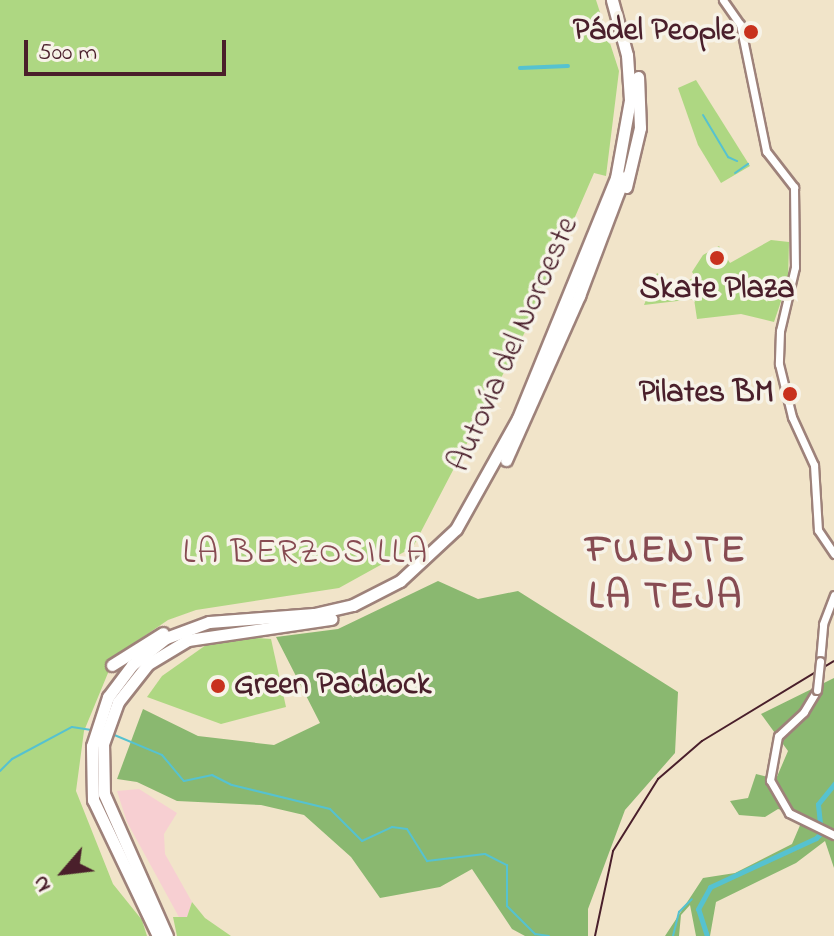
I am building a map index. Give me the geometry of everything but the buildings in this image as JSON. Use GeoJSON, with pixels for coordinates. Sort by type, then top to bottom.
{"type":"FeatureCollection","features":[{"type":"Feature","properties":{"kind":"highway","name":"Autovía del Noroeste"},"geometry":{"type":"LineString","coordinates":[[158,936],[93,800],[92,746],[108,697],[140,657],[184,630],[236,619],[324,612],[377,595],[420,567],[456,529],[503,449],[616,178],[628,129],[627,55],[610,0]]}},
{"type":"Feature","properties":{"kind":"highway","name":"Autovía del Noroeste"},"geometry":{"type":"LineString","coordinates":[[169,936],[104,794],[103,744],[118,702],[148,664],[188,640],[356,612],[405,587],[454,543],[511,451],[579,296],[631,154],[638,77],[620,0]]}},
{"type":"Feature","properties":{"kind":"highway"},"geometry":{"type":"LineString","coordinates":[[601,260],[637,148],[638,77]]}},
{"type":"Feature","properties":{"kind":"highway"},"geometry":{"type":"LineString","coordinates":[[112,665],[161,633],[196,620],[324,612]]}},
{"type":"Feature","properties":{"kind":"highway"},"geometry":{"type":"LineString","coordinates":[[124,826],[169,936]]}},
{"type":"Feature","properties":{"kind":"main road"},"geometry":{"type":"LineString","coordinates":[[723,0],[740,24],[769,159],[794,187],[795,267],[779,359],[792,417],[814,465],[819,534],[834,554]]}},
{"type":"Feature","properties":{"kind":"main road"},"geometry":{"type":"LineString","coordinates":[[834,595],[823,624],[817,690],[804,712],[779,734],[769,768],[778,802],[804,822],[834,835]]}},
{"type":"Feature","properties":{"kind":"shaded area"},"geometry":{"type":"Polygon","coordinates":[[[139,789],[177,813],[164,834],[165,854],[192,902],[187,917],[180,919],[127,822],[117,791],[139,789]]]}},
{"type":"Feature","properties":{"kind":"green space"},"geometry":{"type":"Polygon","coordinates":[[[0,0],[596,0],[619,71],[606,176],[594,173],[526,330],[413,547],[339,588],[196,610],[168,620],[115,656],[84,731],[76,791],[113,884],[142,920],[147,936],[0,936],[0,0]]]}},
{"type":"Feature","properties":{"kind":"green space"},"geometry":{"type":"Polygon","coordinates":[[[696,80],[750,166],[721,183],[698,145],[678,88],[696,80]]]}},
{"type":"Feature","properties":{"kind":"green space"},"geometry":{"type":"Polygon","coordinates":[[[771,240],[789,242],[788,281],[774,322],[741,314],[697,319],[694,299],[644,305],[657,273],[677,289],[695,276],[692,272],[703,255],[719,246],[730,263],[771,240]]]}},
{"type":"Feature","properties":{"kind":"green space"},"geometry":{"type":"Polygon","coordinates":[[[438,581],[478,599],[518,591],[678,692],[675,753],[625,810],[588,909],[588,936],[525,936],[512,929],[472,869],[440,887],[380,898],[351,857],[304,815],[261,805],[177,801],[137,782],[117,779],[143,709],[198,736],[274,745],[320,723],[276,637],[338,629],[438,581]]]}},
{"type":"Feature","properties":{"kind":"green space","name":"Green Paddock"},"geometry":{"type":"Polygon","coordinates":[[[242,637],[271,639],[286,707],[221,724],[147,697],[162,676],[206,645],[242,637]]]}},
{"type":"Feature","properties":{"kind":"green space"},"geometry":{"type":"Polygon","coordinates":[[[834,678],[834,868],[825,841],[796,863],[716,902],[710,936],[696,936],[690,905],[681,915],[679,936],[665,936],[703,878],[735,873],[792,844],[804,816],[778,809],[765,817],[739,815],[730,801],[748,798],[756,774],[776,779],[788,751],[761,714],[834,678]]]}},
{"type":"Feature","properties":{"kind":"green space"},"geometry":{"type":"Polygon","coordinates":[[[192,902],[205,918],[231,936],[177,936],[173,917],[187,917],[192,902]]]}},
{"type":"Feature","properties":{"kind":"waterway"},"geometry":{"type":"LineString","coordinates":[[520,68],[568,66]]}},
{"type":"Feature","properties":{"kind":"waterway"},"geometry":{"type":"LineString","coordinates":[[703,115],[728,157],[737,161]]}},
{"type":"Feature","properties":{"kind":"waterway"},"geometry":{"type":"LineString","coordinates":[[735,173],[748,164]]}},
{"type":"Feature","properties":{"kind":"waterway"},"geometry":{"type":"LineString","coordinates":[[0,771],[12,759],[72,727],[90,730]]}},
{"type":"Feature","properties":{"kind":"waterway"},"geometry":{"type":"LineString","coordinates":[[112,734],[162,755],[184,781],[212,775],[232,785],[330,809],[362,841],[392,827],[407,829],[427,861],[485,854],[507,865],[507,906],[535,934],[549,936]]}},
{"type":"Feature","properties":{"kind":"waterway"},"geometry":{"type":"LineString","coordinates":[[707,936],[698,909],[710,887],[816,838],[821,833],[818,804],[834,784]]}},
{"type":"Feature","properties":{"kind":"waterway"},"geometry":{"type":"LineString","coordinates":[[673,936],[679,912],[692,899]]}},
{"type":"Feature","properties":{"kind":"railway"},"geometry":{"type":"LineString","coordinates":[[595,936],[613,851],[658,779],[702,741],[834,661]]}},
{"type":"Feature","properties":{"kind":"place","name":"Pádel People"},"geometry":{"type":"Point","coordinates":[751,32]}},
{"type":"Feature","properties":{"kind":"place","name":"Skate Plaza"},"geometry":{"type":"Point","coordinates":[717,258]}},
{"type":"Feature","properties":{"kind":"place","name":"Pilates BM"},"geometry":{"type":"Point","coordinates":[790,394]}},
{"type":"Feature","properties":{"kind":"place","name":"Green Paddock"},"geometry":{"type":"Point","coordinates":[218,686]}},
{"type":"Feature","properties":{"kind":"district","name":"LA BERZOSILLA"},"geometry":{"type":"Point","coordinates":[306,555]}},
{"type":"Feature","properties":{"kind":"district","name":"FUENTE LA TEJA"},"geometry":{"type":"Point","coordinates":[666,575]}}]}
